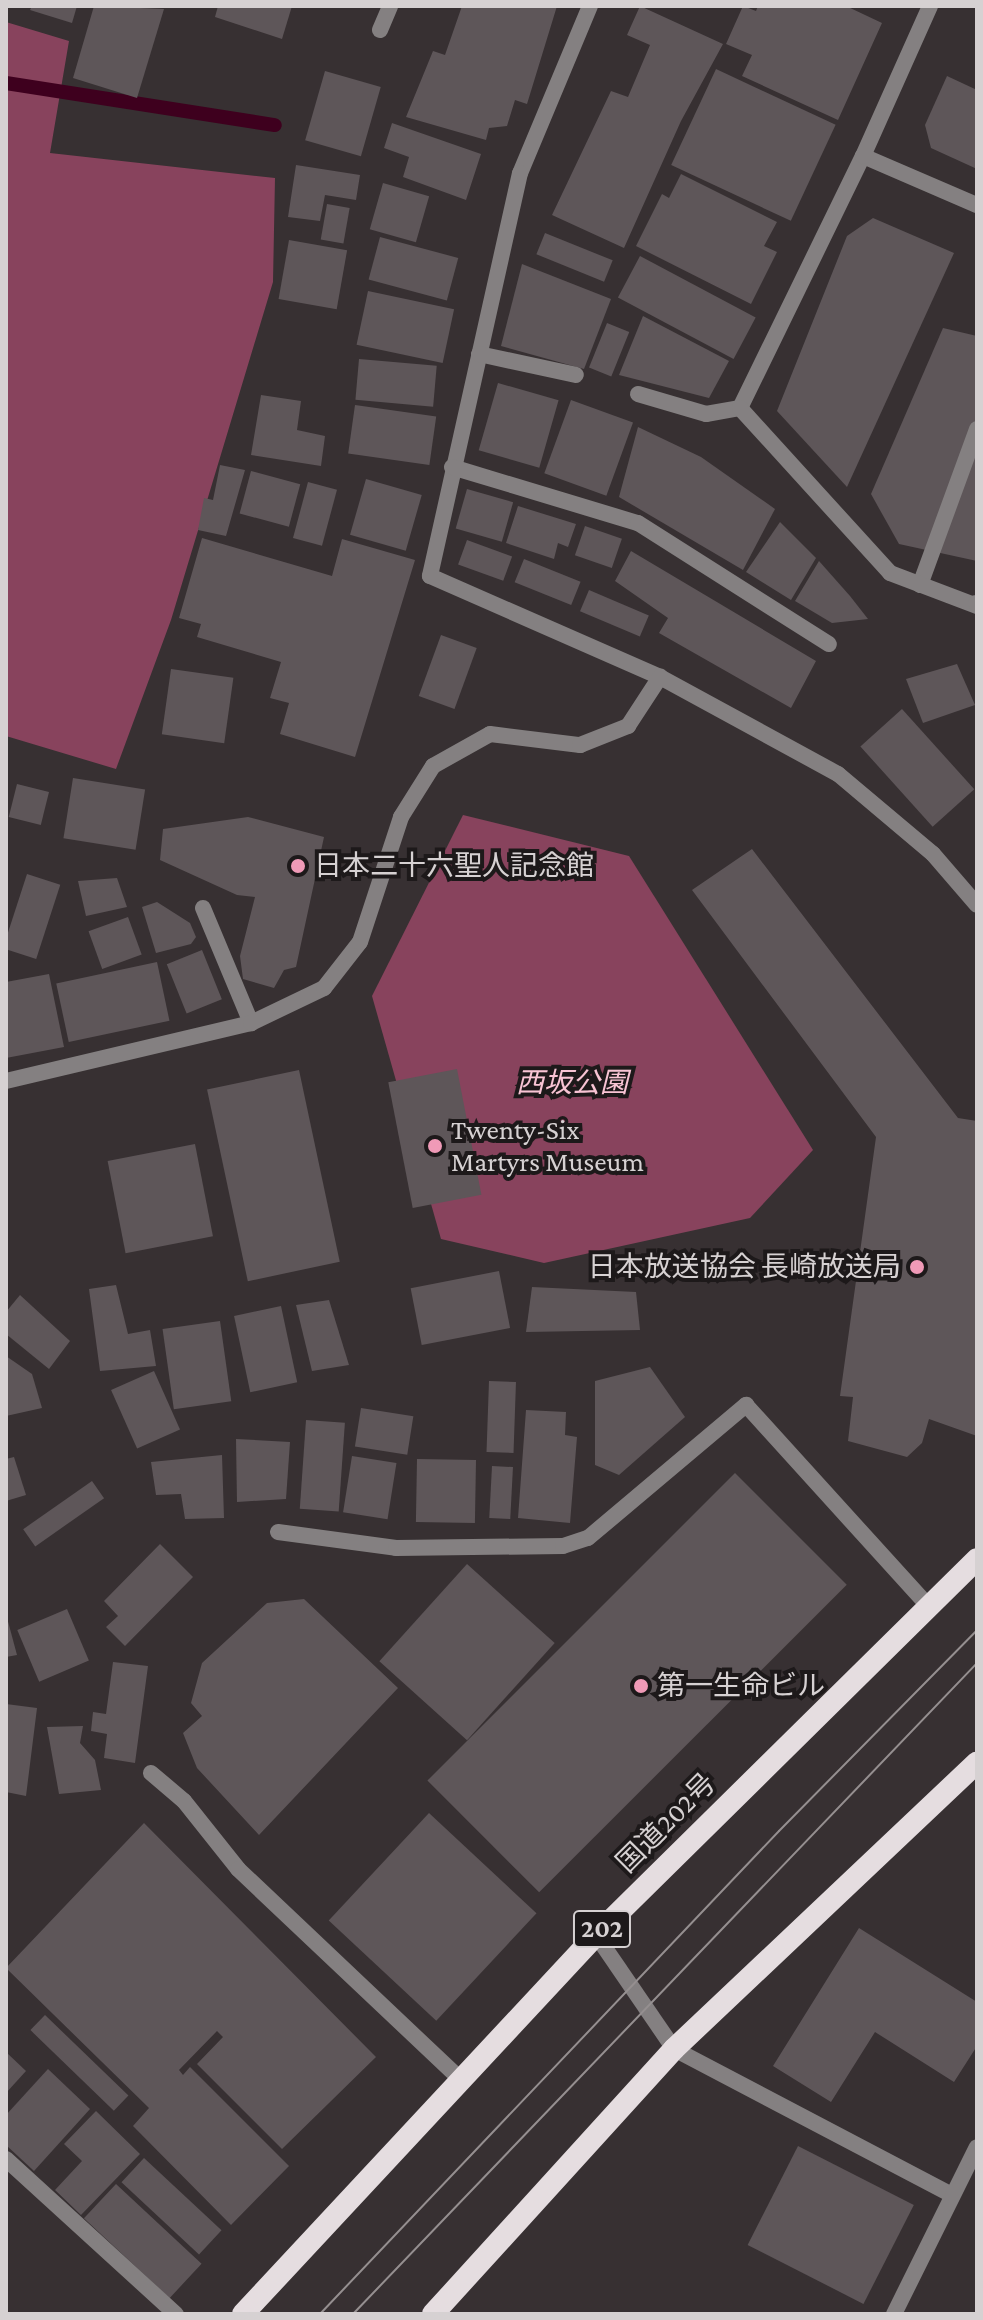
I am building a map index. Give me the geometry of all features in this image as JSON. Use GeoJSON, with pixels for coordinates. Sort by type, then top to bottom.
{"type":"FeatureCollection","features":[{"type":"Feature","properties":{"kind":"highway","name":"国道202号"},"geometry":{"type":"LineString","coordinates":[[243,2314],[596,1935],[977,1559]]}},
{"type":"Feature","properties":{"kind":"highway"},"geometry":{"type":"LineString","coordinates":[[433,2314],[674,2049],[977,1762]]}},
{"type":"Feature","properties":{"kind":"street"},"geometry":{"type":"LineString","coordinates":[[380,30],[390,6]]}},
{"type":"Feature","properties":{"kind":"street"},"geometry":{"type":"LineString","coordinates":[[590,6],[520,173],[430,576],[660,677],[838,774],[933,854],[977,905]]}},
{"type":"Feature","properties":{"kind":"street"},"geometry":{"type":"LineString","coordinates":[[740,408],[863,156],[930,6]]}},
{"type":"Feature","properties":{"kind":"street"},"geometry":{"type":"LineString","coordinates":[[863,156],[977,205]]}},
{"type":"Feature","properties":{"kind":"street"},"geometry":{"type":"LineString","coordinates":[[479,354],[576,375]]}},
{"type":"Feature","properties":{"kind":"street"},"geometry":{"type":"LineString","coordinates":[[638,394],[706,414],[740,408]]}},
{"type":"Feature","properties":{"kind":"street"},"geometry":{"type":"LineString","coordinates":[[740,408],[890,573],[977,604]]}},
{"type":"Feature","properties":{"kind":"street"},"geometry":{"type":"LineString","coordinates":[[920,585],[977,429]]}},
{"type":"Feature","properties":{"kind":"street"},"geometry":{"type":"LineString","coordinates":[[452,467],[638,523],[829,644]]}},
{"type":"Feature","properties":{"kind":"street"},"geometry":{"type":"LineString","coordinates":[[6,1081],[251,1023],[324,988],[360,942],[401,817],[433,766],[490,734],[580,745],[628,726],[660,677]]}},
{"type":"Feature","properties":{"kind":"street"},"geometry":{"type":"LineString","coordinates":[[203,908],[251,1023]]}},
{"type":"Feature","properties":{"kind":"street"},"geometry":{"type":"LineString","coordinates":[[278,1532],[396,1548],[563,1546],[588,1538],[746,1405],[929,1607]]}},
{"type":"Feature","properties":{"kind":"street"},"geometry":{"type":"LineString","coordinates":[[151,1773],[184,1801],[238,1869],[461,2080]]}},
{"type":"Feature","properties":{"kind":"street"},"geometry":{"type":"LineString","coordinates":[[596,1935],[674,2049],[952,2195]]}},
{"type":"Feature","properties":{"kind":"street"},"geometry":{"type":"LineString","coordinates":[[894,2314],[977,2147]]}},
{"type":"Feature","properties":{"kind":"street"},"geometry":{"type":"LineString","coordinates":[[6,2159],[176,2314]]}},
{"type":"Feature","properties":{"kind":"green space"},"geometry":{"type":"Polygon","coordinates":[[[6,22],[69,41],[50,153],[275,178],[273,282],[171,620],[116,769],[6,736],[6,22]]]}},
{"type":"Feature","properties":{"kind":"green space","name":"西坂公園"},"geometry":{"type":"Polygon","coordinates":[[[463,815],[629,856],[813,1150],[750,1218],[544,1263],[441,1239],[372,996],[463,815]]]}},
{"type":"Feature","properties":{"kind":"building"},"geometry":{"type":"Polygon","coordinates":[[[32,6],[77,6],[72,23],[30,10],[32,6]]]}},
{"type":"Feature","properties":{"kind":"building"},"geometry":{"type":"Polygon","coordinates":[[[94,6],[164,9],[137,98],[73,78],[94,6]]]}},
{"type":"Feature","properties":{"kind":"building"},"geometry":{"type":"Polygon","coordinates":[[[218,6],[292,6],[282,39],[215,17],[218,6]]]}},
{"type":"Feature","properties":{"kind":"building"},"geometry":{"type":"Polygon","coordinates":[[[462,6],[557,6],[527,104],[515,100],[507,126],[489,128],[486,140],[406,117],[433,51],[445,55],[462,6]]]}},
{"type":"Feature","properties":{"kind":"building"},"geometry":{"type":"Polygon","coordinates":[[[640,6],[723,44],[681,121],[624,248],[552,215],[611,91],[628,97],[650,45],[627,35],[640,6]]]}},
{"type":"Feature","properties":{"kind":"building"},"geometry":{"type":"Polygon","coordinates":[[[743,6],[756,11],[758,6],[846,6],[882,23],[838,120],[742,76],[752,55],[726,44],[743,6]]]}},
{"type":"Feature","properties":{"kind":"building"},"geometry":{"type":"Polygon","coordinates":[[[716,69],[836,125],[791,221],[671,165],[716,69]]]}},
{"type":"Feature","properties":{"kind":"building"},"geometry":{"type":"Polygon","coordinates":[[[325,71],[381,87],[361,156],[305,140],[325,71]]]}},
{"type":"Feature","properties":{"kind":"building"},"geometry":{"type":"Polygon","coordinates":[[[947,76],[977,90],[977,169],[931,148],[925,125],[947,76]]]}},
{"type":"Feature","properties":{"kind":"building"},"geometry":{"type":"Polygon","coordinates":[[[392,123],[481,154],[466,200],[403,177],[409,157],[384,148],[392,123]]]}},
{"type":"Feature","properties":{"kind":"building"},"geometry":{"type":"Polygon","coordinates":[[[296,165],[360,175],[356,200],[325,195],[320,221],[288,217],[296,165]]]}},
{"type":"Feature","properties":{"kind":"building"},"geometry":{"type":"Polygon","coordinates":[[[681,174],[777,222],[764,246],[777,252],[751,304],[636,246],[662,194],[669,198],[681,174]]]}},
{"type":"Feature","properties":{"kind":"building"},"geometry":{"type":"Polygon","coordinates":[[[383,183],[429,196],[416,242],[370,229],[383,183]]]}},
{"type":"Feature","properties":{"kind":"building"},"geometry":{"type":"Polygon","coordinates":[[[327,204],[350,208],[343,243],[321,239],[327,204]]]}},
{"type":"Feature","properties":{"kind":"building"},"geometry":{"type":"Polygon","coordinates":[[[873,218],[954,253],[847,487],[777,411],[847,236],[873,218]]]}},
{"type":"Feature","properties":{"kind":"building"},"geometry":{"type":"Polygon","coordinates":[[[545,233],[613,260],[604,282],[536,254],[545,233]]]}},
{"type":"Feature","properties":{"kind":"building"},"geometry":{"type":"Polygon","coordinates":[[[380,237],[458,258],[447,300],[369,280],[380,237]]]}},
{"type":"Feature","properties":{"kind":"building"},"geometry":{"type":"Polygon","coordinates":[[[289,240],[347,250],[337,309],[279,299],[289,240]]]}},
{"type":"Feature","properties":{"kind":"building"},"geometry":{"type":"Polygon","coordinates":[[[640,256],[756,318],[734,359],[618,297],[640,256]]]}},
{"type":"Feature","properties":{"kind":"building"},"geometry":{"type":"Polygon","coordinates":[[[522,264],[611,299],[584,369],[501,346],[522,264]]]}},
{"type":"Feature","properties":{"kind":"building"},"geometry":{"type":"Polygon","coordinates":[[[368,291],[454,309],[443,363],[357,345],[368,291]]]}},
{"type":"Feature","properties":{"kind":"building"},"geometry":{"type":"Polygon","coordinates":[[[643,316],[729,361],[709,398],[619,375],[643,316]]]}},
{"type":"Feature","properties":{"kind":"building"},"geometry":{"type":"Polygon","coordinates":[[[607,323],[629,332],[611,376],[589,368],[607,323]]]}},
{"type":"Feature","properties":{"kind":"building"},"geometry":{"type":"Polygon","coordinates":[[[943,328],[977,336],[977,561],[899,544],[871,494],[943,328]]]}},
{"type":"Feature","properties":{"kind":"building"},"geometry":{"type":"Polygon","coordinates":[[[359,359],[437,366],[433,407],[355,400],[359,359]]]}},
{"type":"Feature","properties":{"kind":"building"},"geometry":{"type":"Polygon","coordinates":[[[498,383],[559,400],[539,468],[479,450],[498,383]]]}},
{"type":"Feature","properties":{"kind":"building"},"geometry":{"type":"Polygon","coordinates":[[[261,395],[301,401],[297,430],[325,436],[321,466],[251,455],[261,395]]]}},
{"type":"Feature","properties":{"kind":"building"},"geometry":{"type":"Polygon","coordinates":[[[571,400],[633,423],[606,496],[544,473],[571,400]]]}},
{"type":"Feature","properties":{"kind":"building"},"geometry":{"type":"Polygon","coordinates":[[[355,405],[436,416],[429,465],[348,454],[355,405]]]}},
{"type":"Feature","properties":{"kind":"building"},"geometry":{"type":"Polygon","coordinates":[[[638,427],[701,457],[775,509],[743,570],[619,497],[638,427]]]}},
{"type":"Feature","properties":{"kind":"building"},"geometry":{"type":"Polygon","coordinates":[[[220,465],[245,470],[226,536],[198,530],[204,498],[213,500],[220,465]]]}},
{"type":"Feature","properties":{"kind":"building"},"geometry":{"type":"Polygon","coordinates":[[[251,471],[300,484],[289,527],[240,514],[251,471]]]}},
{"type":"Feature","properties":{"kind":"building"},"geometry":{"type":"Polygon","coordinates":[[[366,479],[422,495],[406,551],[350,535],[366,479]]]}},
{"type":"Feature","properties":{"kind":"building"},"geometry":{"type":"Polygon","coordinates":[[[308,482],[337,490],[322,546],[293,538],[308,482]]]}},
{"type":"Feature","properties":{"kind":"building"},"geometry":{"type":"Polygon","coordinates":[[[467,489],[513,502],[502,542],[456,528],[467,489]]]}},
{"type":"Feature","properties":{"kind":"building"},"geometry":{"type":"Polygon","coordinates":[[[518,506],[576,524],[568,547],[558,543],[554,559],[506,543],[518,506]]]}},
{"type":"Feature","properties":{"kind":"building"},"geometry":{"type":"Polygon","coordinates":[[[780,522],[816,558],[791,600],[746,572],[780,522]]]}},
{"type":"Feature","properties":{"kind":"building"},"geometry":{"type":"Polygon","coordinates":[[[585,526],[622,539],[612,568],[575,555],[585,526]]]}},
{"type":"Feature","properties":{"kind":"building"},"geometry":{"type":"Polygon","coordinates":[[[202,538],[332,576],[342,539],[415,560],[355,757],[280,734],[289,703],[270,698],[281,662],[197,637],[201,624],[179,618],[202,538]]]}},
{"type":"Feature","properties":{"kind":"building"},"geometry":{"type":"Polygon","coordinates":[[[467,540],[512,556],[503,581],[458,564],[467,540]]]}},
{"type":"Feature","properties":{"kind":"building"},"geometry":{"type":"Polygon","coordinates":[[[631,551],[816,661],[791,708],[659,633],[668,618],[615,581],[631,551]]]}},
{"type":"Feature","properties":{"kind":"building"},"geometry":{"type":"Polygon","coordinates":[[[524,559],[581,582],[571,605],[515,582],[524,559]]]}},
{"type":"Feature","properties":{"kind":"building"},"geometry":{"type":"Polygon","coordinates":[[[819,561],[868,619],[832,623],[795,601],[819,561]]]}},
{"type":"Feature","properties":{"kind":"building"},"geometry":{"type":"Polygon","coordinates":[[[589,590],[649,615],[640,637],[580,611],[589,590]]]}},
{"type":"Feature","properties":{"kind":"building"},"geometry":{"type":"Polygon","coordinates":[[[441,635],[477,648],[454,709],[419,696],[441,635]]]}},
{"type":"Feature","properties":{"kind":"building"},"geometry":{"type":"Polygon","coordinates":[[[957,664],[975,705],[923,723],[906,679],[957,664]]]}},
{"type":"Feature","properties":{"kind":"building"},"geometry":{"type":"Polygon","coordinates":[[[171,669],[233,678],[224,743],[162,734],[171,669]]]}},
{"type":"Feature","properties":{"kind":"building"},"geometry":{"type":"Polygon","coordinates":[[[902,709],[974,789],[933,827],[860,746],[902,709]]]}},
{"type":"Feature","properties":{"kind":"building"},"geometry":{"type":"Polygon","coordinates":[[[73,778],[145,789],[136,850],[63,838],[73,778]]]}},
{"type":"Feature","properties":{"kind":"building"},"geometry":{"type":"Polygon","coordinates":[[[17,784],[49,792],[41,825],[9,817],[17,784]]]}},
{"type":"Feature","properties":{"kind":"building"},"geometry":{"type":"Polygon","coordinates":[[[248,817],[324,837],[296,967],[284,970],[274,988],[243,979],[240,956],[255,897],[237,895],[160,860],[163,829],[248,817]]]}},
{"type":"Feature","properties":{"kind":"building","name":"日本放送協会 長崎放送局"},"geometry":{"type":"Polygon","coordinates":[[[752,849],[958,1118],[977,1121],[977,1436],[929,1419],[922,1443],[907,1457],[848,1441],[853,1397],[840,1396],[876,1137],[692,890],[752,849]]]}},
{"type":"Feature","properties":{"kind":"building"},"geometry":{"type":"Polygon","coordinates":[[[27,874],[60,885],[36,959],[6,949],[6,939],[27,874]]]}},
{"type":"Feature","properties":{"kind":"building"},"geometry":{"type":"Polygon","coordinates":[[[117,878],[127,907],[86,916],[78,881],[117,878]]]}},
{"type":"Feature","properties":{"kind":"building"},"geometry":{"type":"Polygon","coordinates":[[[157,902],[190,923],[196,937],[191,944],[156,953],[142,907],[157,902]]]}},
{"type":"Feature","properties":{"kind":"building"},"geometry":{"type":"Polygon","coordinates":[[[128,917],[142,955],[102,969],[89,931],[128,917]]]}},
{"type":"Feature","properties":{"kind":"building"},"geometry":{"type":"Polygon","coordinates":[[[202,950],[222,999],[187,1013],[167,964],[202,950]]]}},
{"type":"Feature","properties":{"kind":"building"},"geometry":{"type":"Polygon","coordinates":[[[157,962],[169,1021],[69,1042],[56,983],[157,962]]]}},
{"type":"Feature","properties":{"kind":"building"},"geometry":{"type":"Polygon","coordinates":[[[49,974],[64,1047],[6,1058],[6,982],[49,974]]]}},
{"type":"Feature","properties":{"kind":"building"},"geometry":{"type":"Polygon","coordinates":[[[457,1069],[481,1195],[413,1208],[388,1082],[457,1069]]]}},
{"type":"Feature","properties":{"kind":"building"},"geometry":{"type":"Polygon","coordinates":[[[299,1070],[340,1262],[248,1281],[207,1090],[299,1070]]]}},
{"type":"Feature","properties":{"kind":"building"},"geometry":{"type":"Polygon","coordinates":[[[195,1144],[213,1236],[126,1253],[108,1161],[195,1144]]]}},
{"type":"Feature","properties":{"kind":"building"},"geometry":{"type":"Polygon","coordinates":[[[499,1271],[510,1328],[422,1345],[411,1288],[499,1271]]]}},
{"type":"Feature","properties":{"kind":"building"},"geometry":{"type":"Polygon","coordinates":[[[116,1285],[128,1334],[150,1330],[156,1366],[100,1371],[89,1289],[116,1285]]]}},
{"type":"Feature","properties":{"kind":"building"},"geometry":{"type":"Polygon","coordinates":[[[532,1287],[636,1292],[640,1330],[526,1332],[532,1287]]]}},
{"type":"Feature","properties":{"kind":"building"},"geometry":{"type":"Polygon","coordinates":[[[20,1295],[70,1341],[49,1369],[6,1334],[6,1312],[20,1295]]]}},
{"type":"Feature","properties":{"kind":"building"},"geometry":{"type":"Polygon","coordinates":[[[329,1300],[349,1365],[312,1371],[296,1305],[329,1300]]]}},
{"type":"Feature","properties":{"kind":"building"},"geometry":{"type":"Polygon","coordinates":[[[281,1306],[297,1382],[250,1392],[234,1316],[281,1306]]]}},
{"type":"Feature","properties":{"kind":"building"},"geometry":{"type":"Polygon","coordinates":[[[220,1321],[231,1401],[174,1409],[163,1329],[220,1321]]]}},
{"type":"Feature","properties":{"kind":"building"},"geometry":{"type":"Polygon","coordinates":[[[6,1356],[32,1374],[42,1408],[6,1416],[6,1356]]]}},
{"type":"Feature","properties":{"kind":"building"},"geometry":{"type":"Polygon","coordinates":[[[650,1367],[685,1417],[619,1475],[595,1465],[595,1381],[650,1367]]]}},
{"type":"Feature","properties":{"kind":"building"},"geometry":{"type":"Polygon","coordinates":[[[154,1371],[180,1429],[137,1449],[111,1390],[154,1371]]]}},
{"type":"Feature","properties":{"kind":"building"},"geometry":{"type":"Polygon","coordinates":[[[489,1381],[516,1382],[514,1453],[487,1452],[489,1381]]]}},
{"type":"Feature","properties":{"kind":"building"},"geometry":{"type":"Polygon","coordinates":[[[361,1408],[413,1416],[407,1455],[355,1447],[361,1408]]]}},
{"type":"Feature","properties":{"kind":"building"},"geometry":{"type":"Polygon","coordinates":[[[526,1410],[566,1412],[565,1435],[577,1437],[570,1523],[518,1518],[526,1410]]]}},
{"type":"Feature","properties":{"kind":"building"},"geometry":{"type":"Polygon","coordinates":[[[306,1420],[345,1423],[339,1512],[300,1509],[306,1420]]]}},
{"type":"Feature","properties":{"kind":"building"},"geometry":{"type":"Polygon","coordinates":[[[236,1439],[290,1442],[286,1499],[237,1502],[236,1439]]]}},
{"type":"Feature","properties":{"kind":"building"},"geometry":{"type":"Polygon","coordinates":[[[222,1455],[224,1518],[185,1519],[181,1494],[156,1495],[151,1462],[222,1455]]]}},
{"type":"Feature","properties":{"kind":"building"},"geometry":{"type":"Polygon","coordinates":[[[352,1456],[396,1463],[388,1519],[343,1512],[352,1456]]]}},
{"type":"Feature","properties":{"kind":"building"},"geometry":{"type":"Polygon","coordinates":[[[14,1457],[26,1495],[6,1501],[6,1459],[14,1457]]]}},
{"type":"Feature","properties":{"kind":"building"},"geometry":{"type":"Polygon","coordinates":[[[417,1459],[476,1460],[475,1523],[416,1522],[417,1459]]]}},
{"type":"Feature","properties":{"kind":"building"},"geometry":{"type":"Polygon","coordinates":[[[492,1466],[513,1467],[510,1519],[489,1518],[492,1466]]]}},
{"type":"Feature","properties":{"kind":"building","name":"第一生命ビル"},"geometry":{"type":"Polygon","coordinates":[[[735,1473],[847,1585],[539,1892],[427,1781],[735,1473]]]}},
{"type":"Feature","properties":{"kind":"building"},"geometry":{"type":"Polygon","coordinates":[[[92,1481],[104,1498],[35,1546],[23,1529],[92,1481]]]}},
{"type":"Feature","properties":{"kind":"building"},"geometry":{"type":"Polygon","coordinates":[[[160,1544],[193,1577],[125,1646],[106,1627],[118,1616],[104,1601],[160,1544]]]}},
{"type":"Feature","properties":{"kind":"building"},"geometry":{"type":"Polygon","coordinates":[[[467,1564],[555,1643],[467,1740],[379,1661],[467,1564]]]}},
{"type":"Feature","properties":{"kind":"building"},"geometry":{"type":"Polygon","coordinates":[[[304,1599],[398,1688],[259,1835],[197,1768],[183,1733],[202,1716],[191,1703],[202,1663],[267,1603],[304,1599]]]}},
{"type":"Feature","properties":{"kind":"building"},"geometry":{"type":"Polygon","coordinates":[[[67,1609],[89,1661],[39,1682],[17,1630],[67,1609]]]}},
{"type":"Feature","properties":{"kind":"building"},"geometry":{"type":"Polygon","coordinates":[[[6,1614],[17,1655],[6,1657],[6,1614]]]}},
{"type":"Feature","properties":{"kind":"building"},"geometry":{"type":"Polygon","coordinates":[[[113,1662],[148,1666],[135,1763],[104,1758],[107,1734],[91,1731],[93,1712],[106,1714],[113,1662]]]}},
{"type":"Feature","properties":{"kind":"building"},"geometry":{"type":"Polygon","coordinates":[[[6,1704],[37,1708],[26,1796],[6,1792],[6,1704]]]}},
{"type":"Feature","properties":{"kind":"building"},"geometry":{"type":"Polygon","coordinates":[[[83,1726],[80,1743],[95,1760],[101,1790],[59,1794],[47,1727],[83,1726]]]}},
{"type":"Feature","properties":{"kind":"building"},"geometry":{"type":"Polygon","coordinates":[[[429,1813],[537,1913],[436,2021],[329,1921],[429,1813]]]}},
{"type":"Feature","properties":{"kind":"building"},"geometry":{"type":"Polygon","coordinates":[[[144,1823],[376,2057],[282,2149],[197,2064],[223,2037],[217,2031],[179,2070],[183,2075],[190,2067],[289,2166],[231,2225],[133,2126],[149,2108],[6,1968],[144,1823]]]}},
{"type":"Feature","properties":{"kind":"building"},"geometry":{"type":"Polygon","coordinates":[[[859,1928],[977,2002],[977,2046],[954,2082],[875,2032],[831,2102],[773,2066],[859,1928]]]}},
{"type":"Feature","properties":{"kind":"building"},"geometry":{"type":"Polygon","coordinates":[[[45,2015],[128,2096],[114,2111],[30,2030],[45,2015]]]}},
{"type":"Feature","properties":{"kind":"building"},"geometry":{"type":"Polygon","coordinates":[[[6,2052],[26,2071],[6,2093],[6,2052]]]}},
{"type":"Feature","properties":{"kind":"building"},"geometry":{"type":"Polygon","coordinates":[[[48,2069],[90,2109],[34,2171],[6,2145],[6,2115],[48,2069]]]}},
{"type":"Feature","properties":{"kind":"building"},"geometry":{"type":"Polygon","coordinates":[[[96,2111],[140,2154],[81,2215],[55,2190],[82,2161],[64,2144],[96,2111]]]}},
{"type":"Feature","properties":{"kind":"building"},"geometry":{"type":"Polygon","coordinates":[[[798,2146],[914,2205],[863,2304],[748,2245],[798,2146]]]}},
{"type":"Feature","properties":{"kind":"building"},"geometry":{"type":"Polygon","coordinates":[[[144,2158],[222,2230],[199,2254],[121,2182],[144,2158]]]}},
{"type":"Feature","properties":{"kind":"building"},"geometry":{"type":"Polygon","coordinates":[[[116,2184],[202,2264],[170,2298],[84,2218],[116,2184]]]}},
{"type":"Feature","properties":{"kind":"waterway"},"geometry":{"type":"LineString","coordinates":[[6,83],[275,125]]}},
{"type":"Feature","properties":{"kind":"tram line"},"geometry":{"type":"LineString","coordinates":[[320,2314],[779,1831],[977,1630]]}},
{"type":"Feature","properties":{"kind":"tram line"},"geometry":{"type":"LineString","coordinates":[[353,2314],[977,1663]]}},
{"type":"Feature","properties":{"kind":"place","name":"日本二十六聖人記念館"},"geometry":{"type":"Point","coordinates":[298,866]}},
{"type":"Feature","properties":{"kind":"place","name":"Twenty-Six Martyrs Museum"},"geometry":{"type":"Point","coordinates":[435,1146]}},
{"type":"Feature","properties":{"kind":"place","name":"日本放送協会 長崎放送局"},"geometry":{"type":"Point","coordinates":[917,1267]}},
{"type":"Feature","properties":{"kind":"place","name":"第一生命ビル"},"geometry":{"type":"Point","coordinates":[641,1686]}}]}
